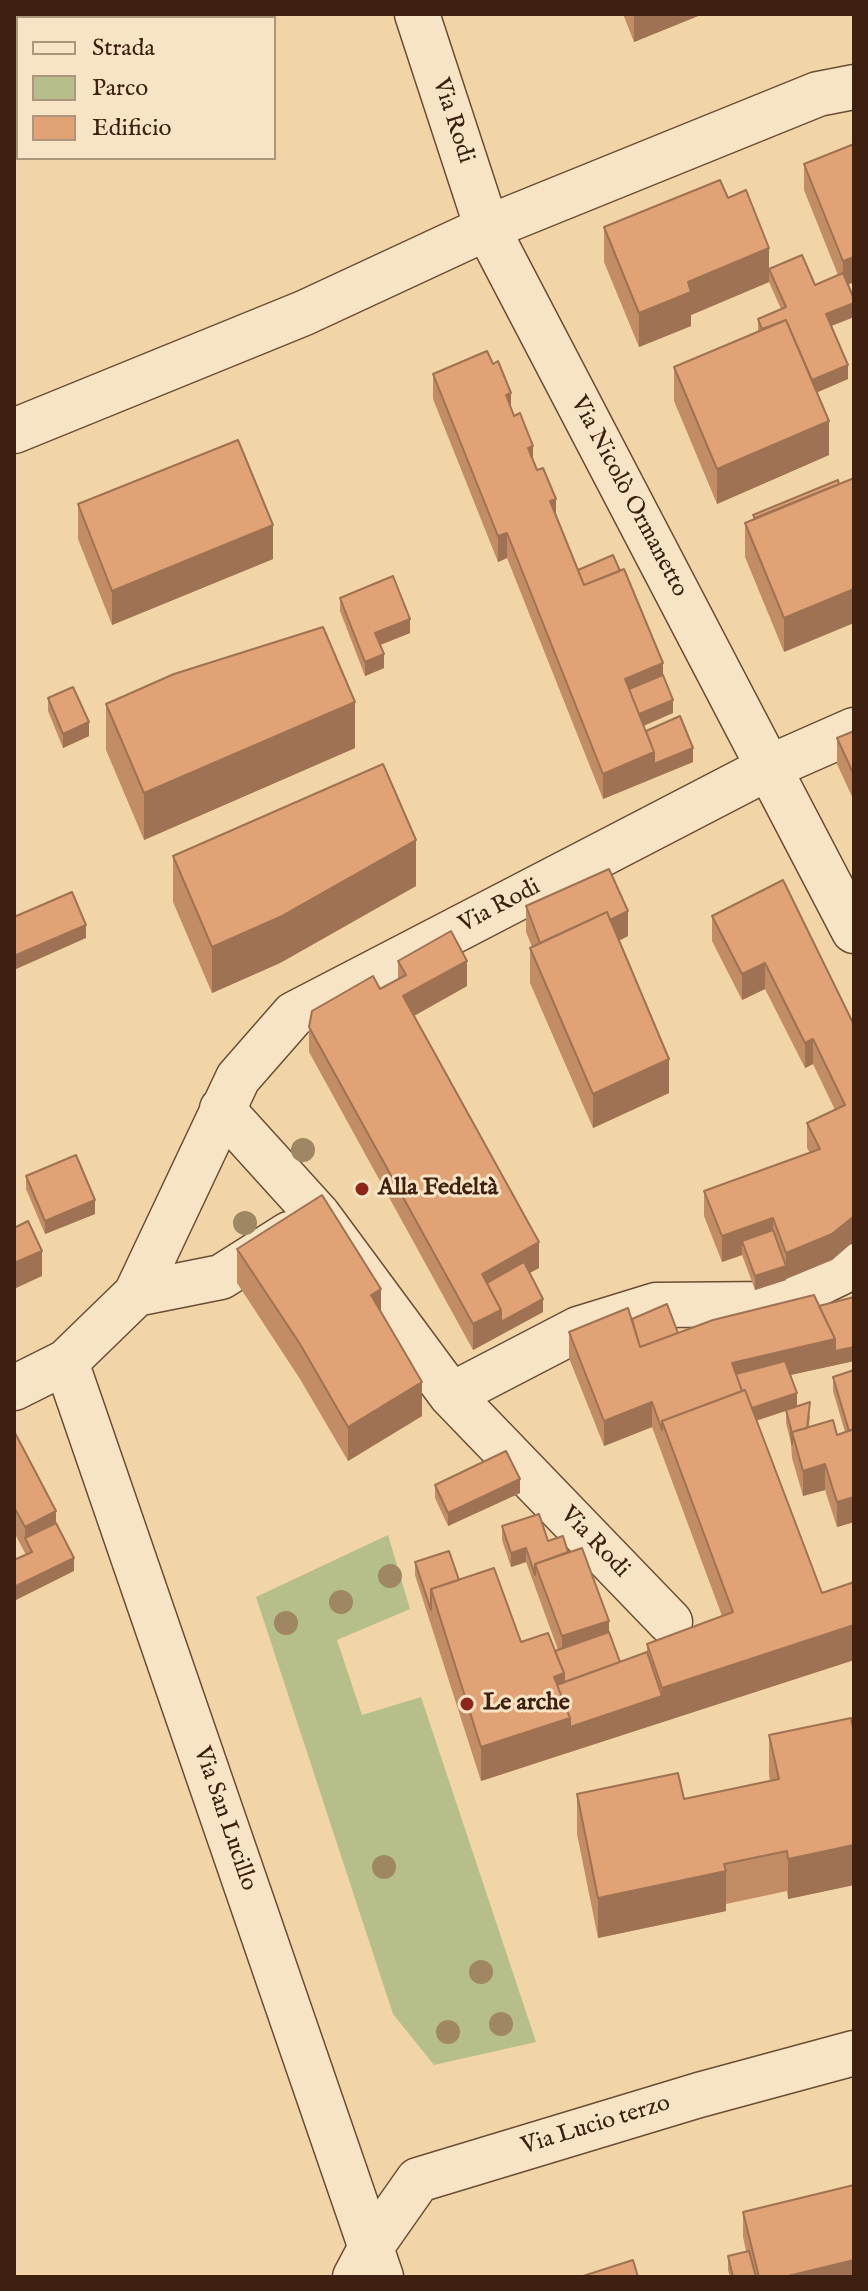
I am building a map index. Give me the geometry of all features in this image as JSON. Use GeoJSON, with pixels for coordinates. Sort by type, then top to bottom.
{"type":"FeatureCollection","features":[{"type":"Feature","properties":{"kind":"street","name":"Via Rodi"},"geometry":{"type":"LineString","coordinates":[[417,14],[487,228]]}},
{"type":"Feature","properties":{"kind":"street"},"geometry":{"type":"LineString","coordinates":[[14,431],[304,313],[487,228],[818,94],[854,87]]}},
{"type":"Feature","properties":{"kind":"street","name":"Via Nicolò Ormanetto"},"geometry":{"type":"LineString","coordinates":[[487,228],[854,931]]}},
{"type":"Feature","properties":{"kind":"street","name":"Via Rodi"},"geometry":{"type":"LineString","coordinates":[[14,1388],[66,1362],[136,1294],[238,1078],[294,1014],[770,767],[854,730]]}},
{"type":"Feature","properties":{"kind":"street","name":"Via Rodi"},"geometry":{"type":"LineString","coordinates":[[222,1109],[318,1215],[451,1395],[670,1622]]}},
{"type":"Feature","properties":{"kind":"street"},"geometry":{"type":"LineString","coordinates":[[136,1294],[221,1277],[318,1215]]}},
{"type":"Feature","properties":{"kind":"street"},"geometry":{"type":"LineString","coordinates":[[451,1395],[578,1329],[656,1305],[776,1304],[854,1266]]}},
{"type":"Feature","properties":{"kind":"street","name":"Via San Lucillo"},"geometry":{"type":"LineString","coordinates":[[66,1362],[369,2267]]}},
{"type":"Feature","properties":{"kind":"street","name":"Via Lucio terzo"},"geometry":{"type":"LineString","coordinates":[[369,2267],[418,2180],[699,2095],[854,2053]]}},
{"type":"Feature","properties":{"kind":"green space"},"geometry":{"type":"Polygon","coordinates":[[[388,1535],[410,1609],[337,1640],[362,1715],[421,1697],[536,2042],[434,2065],[393,2014],[256,1597],[388,1535]]]}},
{"type":"Feature","properties":{"kind":"building"},"geometry":{"type":"Polygon","coordinates":[[[854,144],[854,257],[843,261],[804,164],[854,144]]]}},
{"type":"Feature","properties":{"kind":"building"},"geometry":{"type":"Polygon","coordinates":[[[720,180],[728,198],[746,190],[769,248],[688,282],[691,292],[639,313],[604,227],[720,180]]]}},
{"type":"Feature","properties":{"kind":"building"},"geometry":{"type":"Polygon","coordinates":[[[802,255],[815,285],[843,273],[854,299],[854,303],[826,314],[848,365],[812,380],[786,320],[762,329],[758,319],[786,307],[769,269],[802,255]]]}},
{"type":"Feature","properties":{"kind":"building"},"geometry":{"type":"Polygon","coordinates":[[[786,320],[829,421],[717,469],[674,367],[786,320]]]}},
{"type":"Feature","properties":{"kind":"building"},"geometry":{"type":"Polygon","coordinates":[[[487,351],[493,364],[498,361],[511,393],[506,395],[514,416],[520,413],[533,446],[528,448],[537,470],[543,468],[556,499],[550,501],[584,585],[624,569],[663,663],[625,679],[654,752],[603,774],[507,533],[498,536],[433,374],[487,351]]]}},
{"type":"Feature","properties":{"kind":"building"},"geometry":{"type":"Polygon","coordinates":[[[238,440],[273,525],[112,591],[78,504],[238,440]]]}},
{"type":"Feature","properties":{"kind":"building"},"geometry":{"type":"Polygon","coordinates":[[[854,478],[854,589],[784,618],[745,523],[854,478]]]}},
{"type":"Feature","properties":{"kind":"building"},"geometry":{"type":"Polygon","coordinates":[[[838,480],[839,484],[755,518],[753,515],[838,480]]]}},
{"type":"Feature","properties":{"kind":"building"},"geometry":{"type":"Polygon","coordinates":[[[613,555],[620,571],[584,585],[578,570],[613,555]]]}},
{"type":"Feature","properties":{"kind":"building"},"geometry":{"type":"Polygon","coordinates":[[[393,576],[410,619],[375,633],[384,654],[365,662],[340,598],[393,576]]]}},
{"type":"Feature","properties":{"kind":"building"},"geometry":{"type":"Polygon","coordinates":[[[323,627],[355,702],[144,793],[106,704],[174,674],[323,627]]]}},
{"type":"Feature","properties":{"kind":"building"},"geometry":{"type":"Polygon","coordinates":[[[663,675],[673,700],[639,714],[629,689],[663,675]]]}},
{"type":"Feature","properties":{"kind":"building"},"geometry":{"type":"Polygon","coordinates":[[[73,687],[89,722],[63,734],[48,698],[73,687]]]}},
{"type":"Feature","properties":{"kind":"building"},"geometry":{"type":"Polygon","coordinates":[[[680,716],[693,748],[654,764],[654,752],[646,731],[680,716]]]}},
{"type":"Feature","properties":{"kind":"building"},"geometry":{"type":"Polygon","coordinates":[[[854,731],[854,775],[837,738],[854,731]]]}},
{"type":"Feature","properties":{"kind":"building"},"geometry":{"type":"Polygon","coordinates":[[[383,764],[416,840],[280,917],[212,947],[173,856],[383,764]]]}},
{"type":"Feature","properties":{"kind":"building"},"geometry":{"type":"Polygon","coordinates":[[[609,869],[628,911],[610,920],[607,912],[540,943],[526,906],[609,869]]]}},
{"type":"Feature","properties":{"kind":"building"},"geometry":{"type":"Polygon","coordinates":[[[783,880],[854,1025],[854,1216],[832,1234],[786,1253],[773,1218],[722,1236],[704,1191],[820,1149],[807,1123],[845,1105],[813,1039],[805,1043],[765,963],[742,974],[712,916],[783,880]]]}},
{"type":"Feature","properties":{"kind":"building"},"geometry":{"type":"Polygon","coordinates":[[[72,892],[86,925],[14,956],[14,917],[72,892]]]}},
{"type":"Feature","properties":{"kind":"building"},"geometry":{"type":"Polygon","coordinates":[[[607,912],[669,1059],[593,1094],[530,948],[607,912]]]}},
{"type":"Feature","properties":{"kind":"building"},"geometry":{"type":"Polygon","coordinates":[[[451,931],[467,961],[403,996],[539,1242],[482,1274],[501,1310],[473,1324],[309,1027],[312,1011],[373,976],[380,989],[406,975],[398,961],[451,931]]]}},
{"type":"Feature","properties":{"kind":"building"},"geometry":{"type":"Polygon","coordinates":[[[76,1155],[95,1200],[45,1221],[26,1176],[76,1155]]]}},
{"type":"Feature","properties":{"kind":"building"},"geometry":{"type":"Polygon","coordinates":[[[322,1195],[381,1289],[371,1295],[422,1382],[348,1427],[300,1344],[237,1249],[322,1195]]]}},
{"type":"Feature","properties":{"kind":"building"},"geometry":{"type":"Polygon","coordinates":[[[28,1221],[42,1251],[14,1263],[14,1228],[28,1221]]]}},
{"type":"Feature","properties":{"kind":"building"},"geometry":{"type":"Polygon","coordinates":[[[773,1230],[786,1266],[755,1276],[742,1241],[773,1230]]]}},
{"type":"Feature","properties":{"kind":"building"},"geometry":{"type":"Polygon","coordinates":[[[524,1262],[543,1299],[501,1322],[501,1310],[487,1283],[524,1262]]]}},
{"type":"Feature","properties":{"kind":"building"},"geometry":{"type":"Polygon","coordinates":[[[814,1295],[835,1339],[732,1363],[742,1391],[662,1421],[662,1430],[652,1402],[604,1421],[569,1332],[628,1308],[640,1347],[713,1320],[814,1295]]]}},
{"type":"Feature","properties":{"kind":"building"},"geometry":{"type":"Polygon","coordinates":[[[854,1297],[854,1347],[835,1351],[835,1339],[819,1306],[854,1297]]]}},
{"type":"Feature","properties":{"kind":"building"},"geometry":{"type":"Polygon","coordinates":[[[667,1304],[678,1333],[640,1347],[632,1319],[667,1304]]]}},
{"type":"Feature","properties":{"kind":"building"},"geometry":{"type":"Polygon","coordinates":[[[785,1361],[797,1393],[752,1408],[736,1374],[785,1361]]]}},
{"type":"Feature","properties":{"kind":"building"},"geometry":{"type":"Polygon","coordinates":[[[854,1370],[854,1429],[849,1431],[833,1377],[854,1370]]]}},
{"type":"Feature","properties":{"kind":"building"},"geometry":{"type":"Polygon","coordinates":[[[745,1390],[822,1593],[854,1582],[854,1625],[662,1688],[647,1644],[733,1612],[662,1421],[745,1390]]]}},
{"type":"Feature","properties":{"kind":"building"},"geometry":{"type":"Polygon","coordinates":[[[810,1402],[807,1428],[792,1432],[792,1444],[786,1410],[810,1402]]]}},
{"type":"Feature","properties":{"kind":"building"},"geometry":{"type":"Polygon","coordinates":[[[833,1420],[837,1435],[854,1429],[854,1497],[837,1502],[825,1464],[803,1471],[792,1432],[833,1420]]]}},
{"type":"Feature","properties":{"kind":"building"},"geometry":{"type":"Polygon","coordinates":[[[14,1431],[56,1511],[25,1527],[14,1507],[14,1431]]]}},
{"type":"Feature","properties":{"kind":"building"},"geometry":{"type":"Polygon","coordinates":[[[506,1451],[520,1479],[448,1513],[435,1485],[506,1451]]]}},
{"type":"Feature","properties":{"kind":"building"},"geometry":{"type":"Polygon","coordinates":[[[539,1514],[548,1541],[563,1536],[568,1552],[535,1564],[535,1575],[526,1548],[511,1553],[502,1526],[539,1514]]]}},
{"type":"Feature","properties":{"kind":"building"},"geometry":{"type":"Polygon","coordinates":[[[56,1523],[74,1558],[14,1587],[14,1560],[32,1552],[25,1538],[56,1523]]]}},
{"type":"Feature","properties":{"kind":"building"},"geometry":{"type":"Polygon","coordinates":[[[582,1548],[609,1621],[562,1636],[535,1564],[582,1548]]]}},
{"type":"Feature","properties":{"kind":"building"},"geometry":{"type":"Polygon","coordinates":[[[449,1551],[459,1580],[431,1589],[431,1610],[415,1562],[449,1551]]]}},
{"type":"Feature","properties":{"kind":"building"},"geometry":{"type":"Polygon","coordinates":[[[494,1568],[521,1642],[548,1633],[564,1673],[554,1677],[570,1718],[481,1747],[431,1589],[494,1568]]]}},
{"type":"Feature","properties":{"kind":"building"},"geometry":{"type":"Polygon","coordinates":[[[609,1632],[620,1662],[564,1682],[564,1673],[555,1651],[609,1632]]]}},
{"type":"Feature","properties":{"kind":"building"},"geometry":{"type":"Polygon","coordinates":[[[647,1652],[662,1696],[570,1727],[570,1718],[557,1685],[647,1652]]]}},
{"type":"Feature","properties":{"kind":"building"},"geometry":{"type":"Polygon","coordinates":[[[851,1718],[854,1733],[854,1845],[788,1859],[787,1851],[724,1864],[726,1871],[598,1898],[577,1794],[678,1773],[684,1799],[779,1779],[769,1735],[851,1718]]]}},
{"type":"Feature","properties":{"kind":"building"},"geometry":{"type":"Polygon","coordinates":[[[854,2185],[854,2260],[784,2277],[759,2277],[743,2212],[854,2185]]]}},
{"type":"Feature","properties":{"kind":"building"},"geometry":{"type":"Polygon","coordinates":[[[749,2251],[756,2277],[733,2277],[728,2256],[749,2251]]]}},
{"type":"Feature","properties":{"kind":"building"},"geometry":{"type":"Polygon","coordinates":[[[633,2260],[638,2277],[580,2277],[633,2260]]]}},
{"type":"Feature","properties":{"kind":"place","name":"Alla Fedeltà"},"geometry":{"type":"Point","coordinates":[362,1189]}},
{"type":"Feature","properties":{"kind":"place","name":"Le arche"},"geometry":{"type":"Point","coordinates":[467,1704]}}]}
